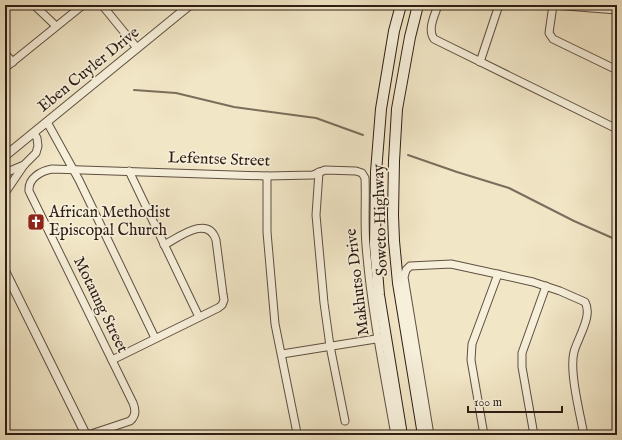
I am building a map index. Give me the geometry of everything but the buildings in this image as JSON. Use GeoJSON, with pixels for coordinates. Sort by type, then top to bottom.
{"type":"FeatureCollection","features":[{"type":"Feature","properties":{"kind":"main road","name":"Soweto Highway"},"geometry":{"type":"LineString","coordinates":[[401,5],[394,31],[381,109],[376,172],[375,245],[382,338],[402,435]]}},
{"type":"Feature","properties":{"kind":"main road","name":"Soweto Highway"},"geometry":{"type":"LineString","coordinates":[[418,5],[410,37],[397,109],[393,215],[398,283],[423,435]]}},
{"type":"Feature","properties":{"kind":"street"},"geometry":{"type":"LineString","coordinates":[[34,5],[56,26]]}},
{"type":"Feature","properties":{"kind":"street"},"geometry":{"type":"LineString","coordinates":[[5,68],[83,5]]}},
{"type":"Feature","properties":{"kind":"street"},"geometry":{"type":"LineString","coordinates":[[102,5],[137,48]]}},
{"type":"Feature","properties":{"kind":"street","name":"Eben Cuyler Drive"},"geometry":{"type":"LineString","coordinates":[[5,156],[190,5]]}},
{"type":"Feature","properties":{"kind":"street"},"geometry":{"type":"LineString","coordinates":[[438,5],[430,30],[434,39],[617,128]]}},
{"type":"Feature","properties":{"kind":"street"},"geometry":{"type":"LineString","coordinates":[[480,62],[499,5]]}},
{"type":"Feature","properties":{"kind":"street"},"geometry":{"type":"LineString","coordinates":[[617,10],[553,5],[550,28],[553,39],[617,70]]}},
{"type":"Feature","properties":{"kind":"street"},"geometry":{"type":"LineString","coordinates":[[5,54],[13,62]]}},
{"type":"Feature","properties":{"kind":"street"},"geometry":{"type":"LineString","coordinates":[[47,122],[73,169],[155,338]]}},
{"type":"Feature","properties":{"kind":"street"},"geometry":{"type":"LineString","coordinates":[[5,193],[24,165],[36,153],[38,146],[37,138],[34,133]]}},
{"type":"Feature","properties":{"kind":"street"},"geometry":{"type":"LineString","coordinates":[[5,173],[24,165]]}},
{"type":"Feature","properties":{"kind":"street","name":"Motaung Street"},"geometry":{"type":"LineString","coordinates":[[73,169],[52,169],[43,172],[30,181],[29,190],[133,403],[135,415],[130,421],[87,435]]}},
{"type":"Feature","properties":{"kind":"street","name":"Lefentse Street"},"geometry":{"type":"LineString","coordinates":[[73,169],[267,176],[313,175],[325,170],[356,171],[362,173]]}},
{"type":"Feature","properties":{"kind":"street"},"geometry":{"type":"LineString","coordinates":[[129,171],[199,317]]}},
{"type":"Feature","properties":{"kind":"street"},"geometry":{"type":"LineString","coordinates":[[319,172],[316,215],[330,346],[345,421]]}},
{"type":"Feature","properties":{"kind":"street","name":"Makhutso Drive"},"geometry":{"type":"LineString","coordinates":[[362,173],[365,178],[364,219],[371,296],[382,338],[395,435]]}},
{"type":"Feature","properties":{"kind":"street"},"geometry":{"type":"LineString","coordinates":[[267,176],[266,214],[276,324],[297,433]]}},
{"type":"Feature","properties":{"kind":"street"},"geometry":{"type":"LineString","coordinates":[[112,360],[222,305],[224,300],[223,289],[214,235],[207,229],[198,228],[164,245]]}},
{"type":"Feature","properties":{"kind":"street"},"geometry":{"type":"LineString","coordinates":[[430,435],[404,277],[408,267],[414,265],[447,264],[498,274],[546,286],[585,302],[588,311],[587,317],[574,352],[573,360],[584,435]]}},
{"type":"Feature","properties":{"kind":"street"},"geometry":{"type":"LineString","coordinates":[[5,271],[87,435]]}},
{"type":"Feature","properties":{"kind":"street"},"geometry":{"type":"LineString","coordinates":[[484,435],[471,360],[471,350],[498,274]]}},
{"type":"Feature","properties":{"kind":"street"},"geometry":{"type":"LineString","coordinates":[[534,435],[522,367],[522,353],[546,286]]}},
{"type":"Feature","properties":{"kind":"street"},"geometry":{"type":"LineString","coordinates":[[282,354],[382,338]]}},
{"type":"Feature","properties":{"kind":"waterway"},"geometry":{"type":"LineString","coordinates":[[134,90],[176,93],[234,107],[316,118],[363,135]]}},
{"type":"Feature","properties":{"kind":"waterway"},"geometry":{"type":"LineString","coordinates":[[408,155],[509,188],[574,221],[617,240]]}},
{"type":"Feature","properties":{"kind":"place","name":"African Methodist Episcopal Church"},"geometry":{"type":"Point","coordinates":[36,222]}}]}
